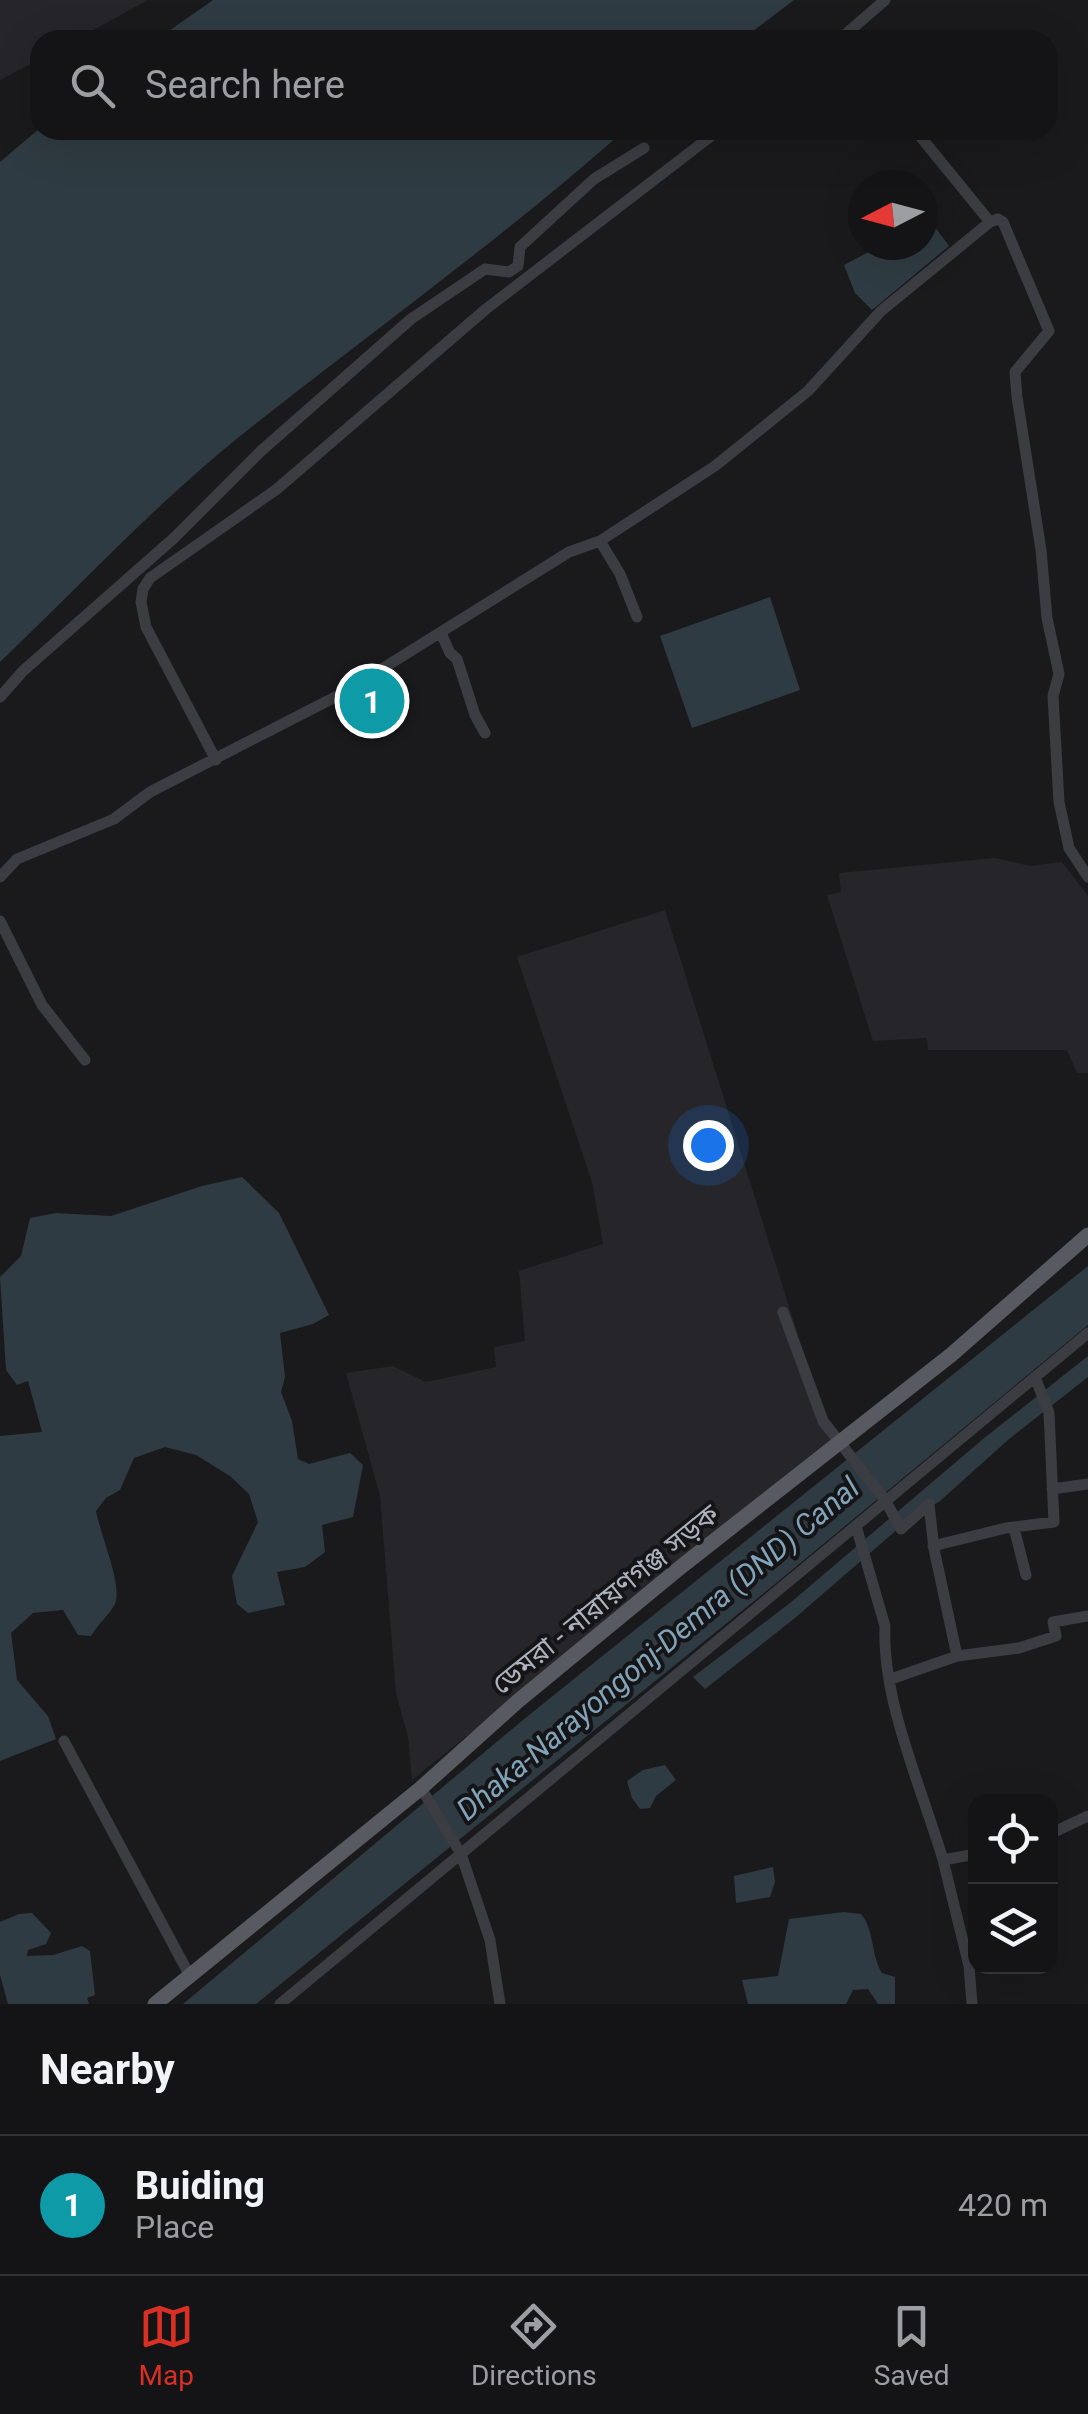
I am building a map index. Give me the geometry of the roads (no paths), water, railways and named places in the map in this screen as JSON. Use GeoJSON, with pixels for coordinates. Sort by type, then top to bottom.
{"type":"FeatureCollection","features":[{"type":"Feature","properties":{"kind":"main road","name":"ডেমরা - নারায়ণগঞ্জ সড়ক"},"geometry":{"type":"LineString","coordinates":[[155,2004],[420,1788],[518,1701],[952,1355],[1088,1235]]}},
{"type":"Feature","properties":{"kind":"street"},"geometry":{"type":"LineString","coordinates":[[851,30],[885,0]]}},
{"type":"Feature","properties":{"kind":"street"},"geometry":{"type":"LineString","coordinates":[[216,760],[146,627],[141,602],[150,578],[277,489],[486,308],[706,140]]}},
{"type":"Feature","properties":{"kind":"street"},"geometry":{"type":"LineString","coordinates":[[924,140],[994,220],[1003,222],[1050,330],[1040,346],[1019,365],[1017,397],[1059,674],[1052,696],[1060,802],[1069,848],[1088,878]]}},
{"type":"Feature","properties":{"kind":"street"},"geometry":{"type":"LineString","coordinates":[[0,697],[22,671],[174,538],[261,451],[412,319],[485,269],[508,272],[518,266],[520,247],[594,178],[644,148]]}},
{"type":"Feature","properties":{"kind":"street"},"geometry":{"type":"LineString","coordinates":[[0,877],[17,859],[114,819],[150,792],[345,692],[569,552],[600,540],[715,466],[808,391],[882,311],[994,220]]}},
{"type":"Feature","properties":{"kind":"street"},"geometry":{"type":"LineString","coordinates":[[600,540],[620,574],[636,616]]}},
{"type":"Feature","properties":{"kind":"street"},"geometry":{"type":"LineString","coordinates":[[441,633],[450,653],[457,658],[485,733]]}},
{"type":"Feature","properties":{"kind":"street"},"geometry":{"type":"LineString","coordinates":[[0,921],[42,1004],[85,1060]]}},
{"type":"Feature","properties":{"kind":"street"},"geometry":{"type":"LineString","coordinates":[[783,1312],[823,1421],[886,1500],[901,1529],[929,1504],[933,1546],[957,1656]]}},
{"type":"Feature","properties":{"kind":"street"},"geometry":{"type":"LineString","coordinates":[[280,2004],[1088,1333]]}},
{"type":"Feature","properties":{"kind":"street"},"geometry":{"type":"LineString","coordinates":[[933,1546],[1054,1522],[1050,1413],[1035,1377]]}},
{"type":"Feature","properties":{"kind":"street"},"geometry":{"type":"LineString","coordinates":[[1052,1489],[1088,1484]]}},
{"type":"Feature","properties":{"kind":"street"},"geometry":{"type":"LineString","coordinates":[[856,1526],[885,1626],[903,1736],[960,1920],[972,2004]]}},
{"type":"Feature","properties":{"kind":"street"},"geometry":{"type":"LineString","coordinates":[[1014,1528],[1026,1575]]}},
{"type":"Feature","properties":{"kind":"street"},"geometry":{"type":"LineString","coordinates":[[891,1679],[957,1656],[1019,1648],[1056,1636],[1053,1622],[1088,1616]]}},
{"type":"Feature","properties":{"kind":"street"},"geometry":{"type":"LineString","coordinates":[[64,1741],[190,1976]]}},
{"type":"Feature","properties":{"kind":"street"},"geometry":{"type":"LineString","coordinates":[[420,1788],[461,1854],[490,1940],[500,2004]]}},
{"type":"Feature","properties":{"kind":"street"},"geometry":{"type":"LineString","coordinates":[[1058,1830],[1088,1816]]}},
{"type":"Feature","properties":{"kind":"street"},"geometry":{"type":"LineString","coordinates":[[943,1860],[968,1855]]}},
{"type":"Feature","properties":{"kind":"water"},"geometry":{"type":"Polygon","coordinates":[[[213,0],[794,0],[754,30],[170,30],[213,0]]]}},
{"type":"Feature","properties":{"kind":"water"},"geometry":{"type":"Polygon","coordinates":[[[30,136],[30,140],[614,140],[212,460],[0,662],[0,162],[30,136]]]}},
{"type":"Feature","properties":{"kind":"water"},"geometry":{"type":"Polygon","coordinates":[[[938,231],[949,246],[938,255],[938,231]]]}},
{"type":"Feature","properties":{"kind":"water"},"geometry":{"type":"Polygon","coordinates":[[[854,260],[932,260],[872,310],[855,293],[844,265],[854,260]]]}},
{"type":"Feature","properties":{"kind":"water"},"geometry":{"type":"Polygon","coordinates":[[[770,597],[800,690],[692,728],[660,636],[770,597]]]}},
{"type":"Feature","properties":{"kind":"water"},"geometry":{"type":"Polygon","coordinates":[[[242,1177],[279,1213],[329,1315],[280,1333],[285,1377],[281,1392],[292,1421],[298,1459],[309,1464],[350,1453],[363,1465],[353,1517],[322,1525],[325,1552],[305,1567],[277,1572],[285,1605],[248,1613],[237,1604],[232,1576],[258,1522],[249,1494],[230,1476],[196,1455],[165,1447],[134,1458],[120,1490],[106,1498],[96,1511],[116,1585],[113,1608],[91,1636],[78,1635],[63,1610],[33,1613],[11,1633],[17,1680],[48,1716],[56,1739],[0,1761],[0,1436],[42,1432],[28,1381],[17,1385],[6,1370],[0,1277],[21,1256],[30,1218],[56,1213],[111,1216],[242,1177]]]}},
{"type":"Feature","properties":{"kind":"water","name":"Dhaka-Narayongonj-Demra (DND) Canal"},"geometry":{"type":"Polygon","coordinates":[[[1088,1266],[1088,1325],[775,1584],[256,2004],[183,2004],[529,1715],[1088,1266]]]}},
{"type":"Feature","properties":{"kind":"water"},"geometry":{"type":"Polygon","coordinates":[[[1088,1356],[1088,1377],[1009,1439],[940,1501],[907,1521],[705,1689],[693,1677],[790,1603],[983,1439],[1088,1356]]]}},
{"type":"Feature","properties":{"kind":"water"},"geometry":{"type":"Polygon","coordinates":[[[665,1765],[676,1780],[656,1796],[650,1808],[640,1809],[627,1781],[643,1770],[665,1765]]]}},
{"type":"Feature","properties":{"kind":"water"},"geometry":{"type":"Polygon","coordinates":[[[773,1867],[775,1882],[770,1897],[736,1903],[734,1876],[773,1867]]]}},
{"type":"Feature","properties":{"kind":"water"},"geometry":{"type":"Polygon","coordinates":[[[844,1912],[861,1914],[865,1921],[882,1973],[895,1977],[895,2004],[878,2004],[868,1989],[853,1990],[846,2004],[748,2004],[742,1980],[778,1976],[789,1919],[844,1912]]]}},
{"type":"Feature","properties":{"kind":"water"},"geometry":{"type":"Polygon","coordinates":[[[32,1913],[51,1933],[46,1944],[28,1950],[27,1956],[53,1955],[82,1946],[90,1951],[95,1995],[87,1998],[89,2004],[8,2004],[0,1975],[0,1922],[32,1913]]]}},
{"type":"Feature","properties":{"kind":"place","name":"Buiding"},"geometry":{"type":"Point","coordinates":[372,701]}}]}
